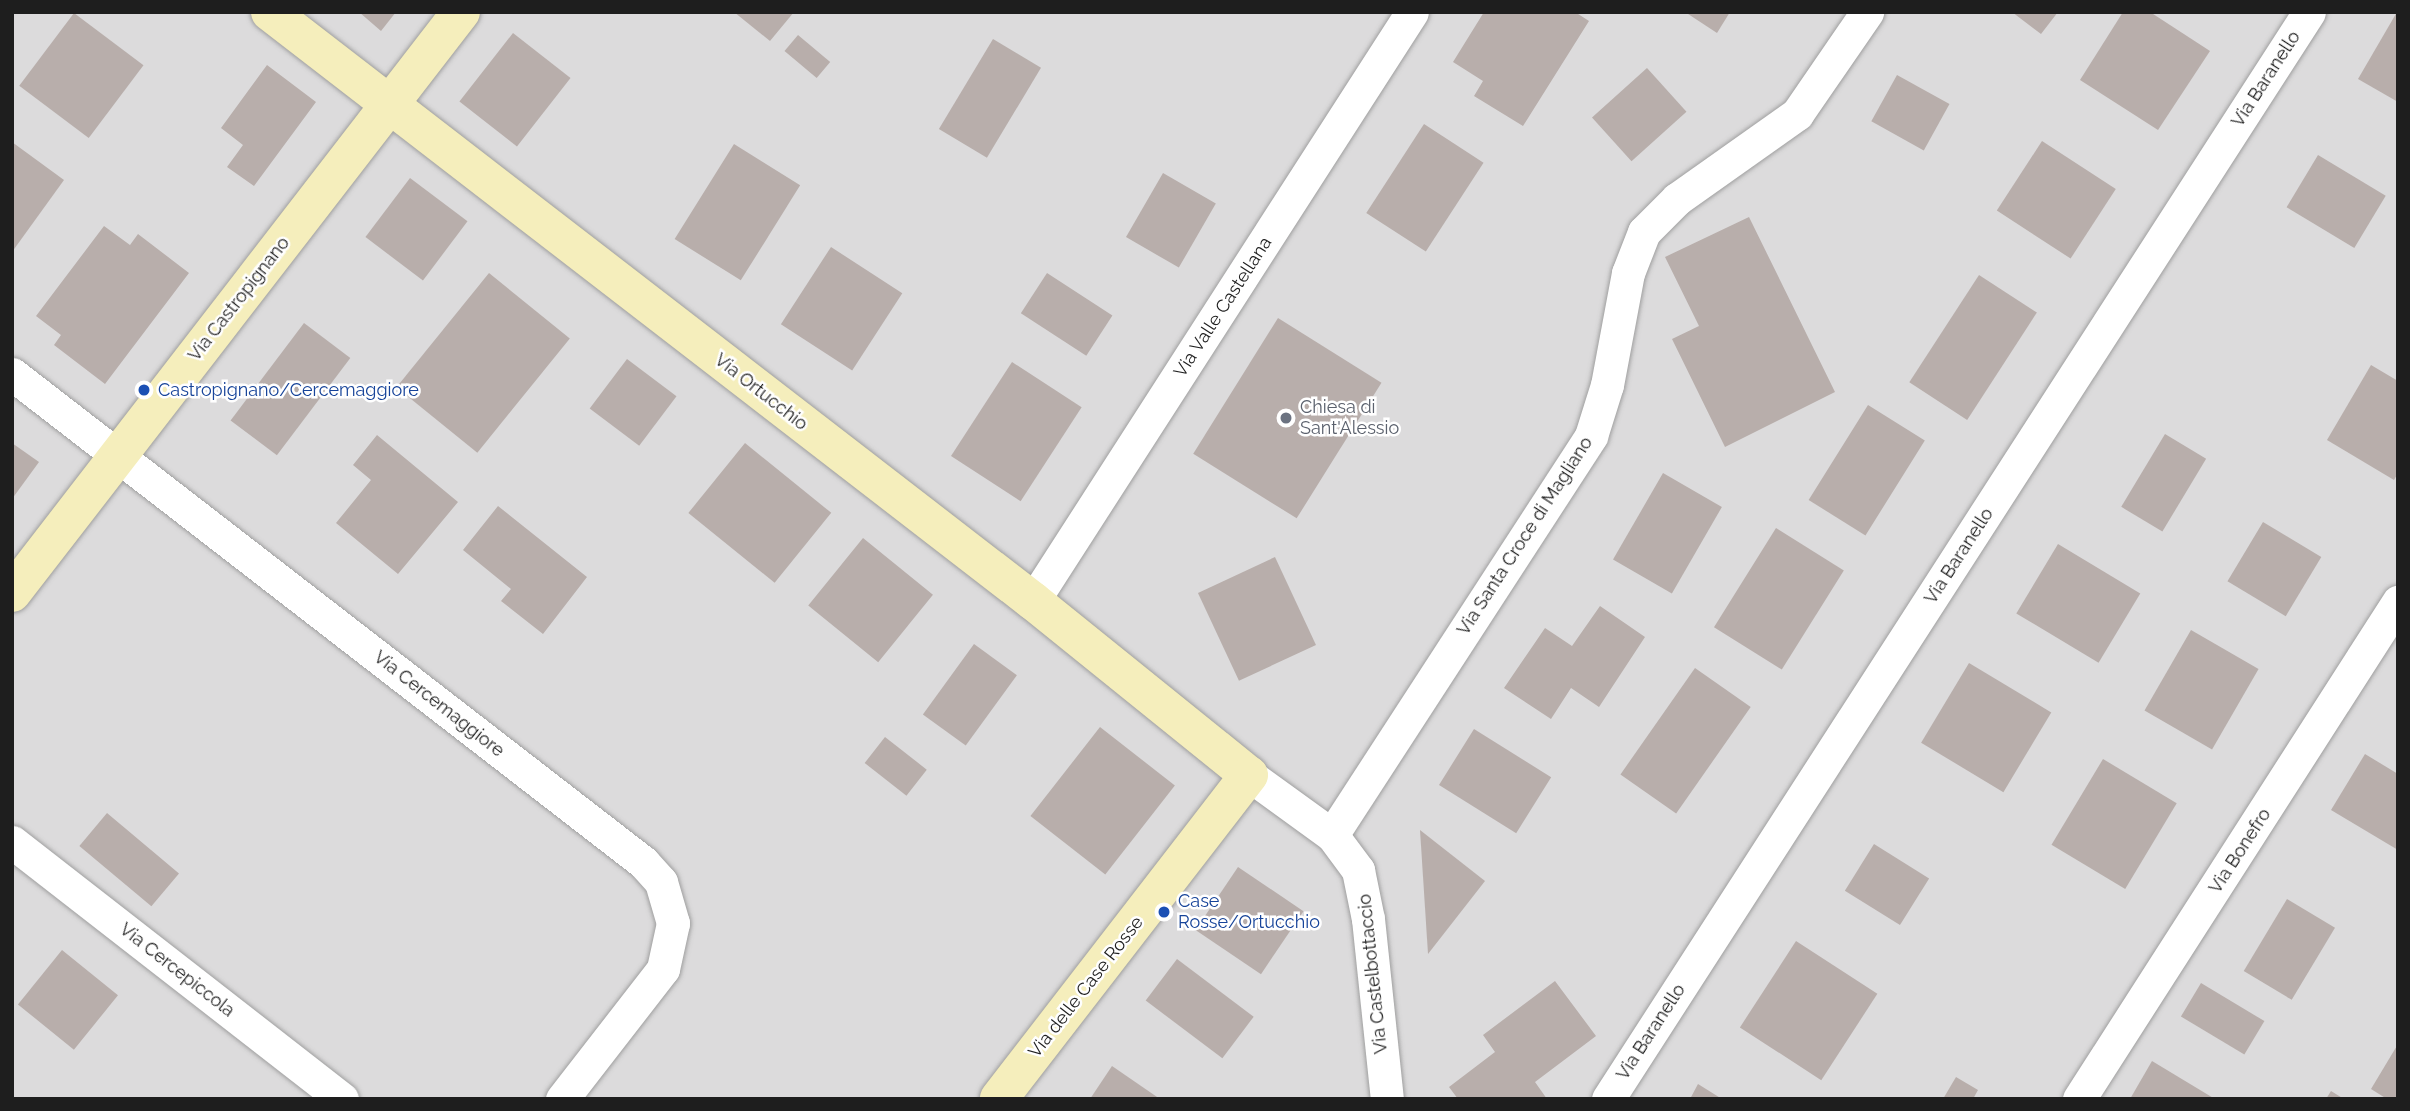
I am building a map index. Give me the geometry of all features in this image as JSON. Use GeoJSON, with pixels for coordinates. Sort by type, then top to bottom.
{"type":"FeatureCollection","features":[{"type":"Feature","properties":{"kind":"street","name":"Via Ortucchio"},"geometry":{"type":"LineString","coordinates":[[270,12],[1033,601],[1250,775]]}},
{"type":"Feature","properties":{"kind":"street","name":"Via Castropignano"},"geometry":{"type":"LineString","coordinates":[[12,593],[461,12]]}},
{"type":"Feature","properties":{"kind":"street","name":"Via Valle Castellana"},"geometry":{"type":"LineString","coordinates":[[1033,601],[1412,12]]}},
{"type":"Feature","properties":{"kind":"street","name":"Via Santa Croce di Magliano"},"geometry":{"type":"LineString","coordinates":[[1332,835],[1591,436],[1607,385],[1628,273],[1644,232],[1676,199],[1797,114],[1867,12]]}},
{"type":"Feature","properties":{"kind":"street","name":"Via Baranello"},"geometry":{"type":"LineString","coordinates":[[1608,1099],[2309,12]]}},
{"type":"Feature","properties":{"kind":"street","name":"Via Cercemaggiore"},"geometry":{"type":"LineString","coordinates":[[12,374],[643,862],[661,882],[673,923],[663,969],[562,1099]]}},
{"type":"Feature","properties":{"kind":"street","name":"Via Bonefro"},"geometry":{"type":"LineString","coordinates":[[2079,1099],[2398,602]]}},
{"type":"Feature","properties":{"kind":"street","name":"Via Castelbottaccio"},"geometry":{"type":"LineString","coordinates":[[1250,775],[1332,835],[1350,856],[1363,883],[1387,1099]]}},
{"type":"Feature","properties":{"kind":"street","name":"Via delle Case Rosse"},"geometry":{"type":"LineString","coordinates":[[999,1099],[1250,775]]}},
{"type":"Feature","properties":{"kind":"street","name":"Via Cercepiccola"},"geometry":{"type":"LineString","coordinates":[[12,842],[342,1099]]}},
{"type":"Feature","properties":{"kind":"shaded area"},"geometry":{"type":"Polygon","coordinates":[[[12,12],[2398,12],[2398,1099],[12,1099],[12,12]]]}},
{"type":"Feature","properties":{"kind":"building"},"geometry":{"type":"Polygon","coordinates":[[[359,12],[396,12],[381,31],[359,12]]]}},
{"type":"Feature","properties":{"kind":"building"},"geometry":{"type":"Polygon","coordinates":[[[734,12],[794,12],[770,41],[734,12]]]}},
{"type":"Feature","properties":{"kind":"building"},"geometry":{"type":"Polygon","coordinates":[[[1484,12],[1575,12],[1589,21],[1523,126],[1474,96],[1483,81],[1453,62],[1484,12]]]}},
{"type":"Feature","properties":{"kind":"building"},"geometry":{"type":"Polygon","coordinates":[[[1685,12],[1730,12],[1717,33],[1685,12]]]}},
{"type":"Feature","properties":{"kind":"building"},"geometry":{"type":"Polygon","coordinates":[[[2012,12],[2058,12],[2041,34],[2012,12]]]}},
{"type":"Feature","properties":{"kind":"building"},"geometry":{"type":"Polygon","coordinates":[[[2123,12],[2150,12],[2210,51],[2158,130],[2080,80],[2123,12]]]}},
{"type":"Feature","properties":{"kind":"building"},"geometry":{"type":"Polygon","coordinates":[[[2398,12],[2398,102],[2358,79],[2398,12]]]}},
{"type":"Feature","properties":{"kind":"building"},"geometry":{"type":"Polygon","coordinates":[[[74,13],[143,65],[89,138],[19,86],[74,13]]]}},
{"type":"Feature","properties":{"kind":"building"},"geometry":{"type":"Polygon","coordinates":[[[513,33],[571,78],[517,147],[459,102],[513,33]]]}},
{"type":"Feature","properties":{"kind":"building"},"geometry":{"type":"Polygon","coordinates":[[[798,35],[830,62],[817,78],[785,51],[798,35]]]}},
{"type":"Feature","properties":{"kind":"building"},"geometry":{"type":"Polygon","coordinates":[[[993,39],[1041,68],[987,158],[939,129],[993,39]]]}},
{"type":"Feature","properties":{"kind":"building"},"geometry":{"type":"Polygon","coordinates":[[[267,65],[316,102],[254,186],[227,167],[243,145],[221,128],[267,65]]]}},
{"type":"Feature","properties":{"kind":"building"},"geometry":{"type":"Polygon","coordinates":[[[1647,68],[1686,112],[1631,161],[1592,118],[1647,68]]]}},
{"type":"Feature","properties":{"kind":"building"},"geometry":{"type":"Polygon","coordinates":[[[1897,75],[1949,104],[1924,150],[1871,121],[1897,75]]]}},
{"type":"Feature","properties":{"kind":"building"},"geometry":{"type":"Polygon","coordinates":[[[1424,124],[1484,163],[1426,252],[1366,213],[1424,124]]]}},
{"type":"Feature","properties":{"kind":"building"},"geometry":{"type":"Polygon","coordinates":[[[2042,141],[2116,189],[2071,259],[1997,211],[2042,141]]]}},
{"type":"Feature","properties":{"kind":"building"},"geometry":{"type":"Polygon","coordinates":[[[12,142],[64,180],[12,252],[12,142]]]}},
{"type":"Feature","properties":{"kind":"building"},"geometry":{"type":"Polygon","coordinates":[[[734,144],[800,185],[741,280],[675,239],[734,144]]]}},
{"type":"Feature","properties":{"kind":"building"},"geometry":{"type":"Polygon","coordinates":[[[2318,155],[2386,196],[2354,248],[2287,207],[2318,155]]]}},
{"type":"Feature","properties":{"kind":"building"},"geometry":{"type":"Polygon","coordinates":[[[1163,173],[1216,204],[1179,268],[1126,237],[1163,173]]]}},
{"type":"Feature","properties":{"kind":"building"},"geometry":{"type":"Polygon","coordinates":[[[410,178],[468,221],[423,280],[365,237],[410,178]]]}},
{"type":"Feature","properties":{"kind":"building"},"geometry":{"type":"Polygon","coordinates":[[[1749,217],[1835,392],[1725,447],[1672,339],[1699,326],[1665,257],[1749,217]]]}},
{"type":"Feature","properties":{"kind":"building"},"geometry":{"type":"Polygon","coordinates":[[[104,226],[130,245],[138,234],[189,273],[105,384],[54,345],[61,335],[36,316],[104,226]]]}},
{"type":"Feature","properties":{"kind":"building"},"geometry":{"type":"Polygon","coordinates":[[[831,247],[902,293],[852,370],[781,324],[831,247]]]}},
{"type":"Feature","properties":{"kind":"building"},"geometry":{"type":"Polygon","coordinates":[[[489,273],[570,338],[477,453],[396,387],[489,273]]]}},
{"type":"Feature","properties":{"kind":"building"},"geometry":{"type":"Polygon","coordinates":[[[1047,273],[1112,315],[1086,356],[1021,313],[1047,273]]]}},
{"type":"Feature","properties":{"kind":"building"},"geometry":{"type":"Polygon","coordinates":[[[1979,275],[2037,313],[1967,420],[1909,382],[1979,275]]]}},
{"type":"Feature","properties":{"kind":"building","name":"Chiesa di Sant'Alessio"},"geometry":{"type":"Polygon","coordinates":[[[1278,318],[1381,383],[1297,518],[1193,454],[1278,318]]]}},
{"type":"Feature","properties":{"kind":"building"},"geometry":{"type":"Polygon","coordinates":[[[304,323],[350,358],[277,455],[231,420],[304,323]]]}},
{"type":"Feature","properties":{"kind":"building"},"geometry":{"type":"Polygon","coordinates":[[[627,359],[677,396],[639,446],[590,409],[627,359]]]}},
{"type":"Feature","properties":{"kind":"building"},"geometry":{"type":"Polygon","coordinates":[[[1012,362],[1082,407],[1021,501],[951,456],[1012,362]]]}},
{"type":"Feature","properties":{"kind":"building"},"geometry":{"type":"Polygon","coordinates":[[[2371,365],[2398,381],[2398,473],[2394,480],[2327,440],[2371,365]]]}},
{"type":"Feature","properties":{"kind":"building"},"geometry":{"type":"Polygon","coordinates":[[[1868,405],[1925,441],[1865,535],[1809,500],[1868,405]]]}},
{"type":"Feature","properties":{"kind":"building"},"geometry":{"type":"Polygon","coordinates":[[[2165,434],[2206,459],[2162,532],[2121,507],[2165,434]]]}},
{"type":"Feature","properties":{"kind":"building"},"geometry":{"type":"Polygon","coordinates":[[[377,435],[458,502],[398,574],[336,523],[371,480],[353,465],[377,435]]]}},
{"type":"Feature","properties":{"kind":"building"},"geometry":{"type":"Polygon","coordinates":[[[12,443],[39,462],[12,499],[12,443]]]}},
{"type":"Feature","properties":{"kind":"building"},"geometry":{"type":"Polygon","coordinates":[[[745,443],[831,513],[775,583],[688,513],[745,443]]]}},
{"type":"Feature","properties":{"kind":"building"},"geometry":{"type":"Polygon","coordinates":[[[1663,473],[1722,507],[1672,594],[1613,560],[1663,473]]]}},
{"type":"Feature","properties":{"kind":"building"},"geometry":{"type":"Polygon","coordinates":[[[498,506],[587,577],[543,634],[501,601],[511,589],[463,550],[498,506]]]}},
{"type":"Feature","properties":{"kind":"building"},"geometry":{"type":"Polygon","coordinates":[[[2263,522],[2321,557],[2286,616],[2227,581],[2263,522]]]}},
{"type":"Feature","properties":{"kind":"building"},"geometry":{"type":"Polygon","coordinates":[[[1776,528],[1844,570],[1782,670],[1714,627],[1776,528]]]}},
{"type":"Feature","properties":{"kind":"building"},"geometry":{"type":"Polygon","coordinates":[[[863,538],[933,595],[878,662],[808,606],[863,538]]]}},
{"type":"Feature","properties":{"kind":"building"},"geometry":{"type":"Polygon","coordinates":[[[2058,544],[2140,593],[2099,663],[2016,613],[2058,544]]]}},
{"type":"Feature","properties":{"kind":"building"},"geometry":{"type":"Polygon","coordinates":[[[1275,557],[1316,645],[1239,681],[1198,593],[1275,557]]]}},
{"type":"Feature","properties":{"kind":"building"},"geometry":{"type":"Polygon","coordinates":[[[1600,606],[1645,637],[1599,707],[1571,688],[1551,719],[1504,688],[1545,628],[1572,646],[1600,606]]]}},
{"type":"Feature","properties":{"kind":"building"},"geometry":{"type":"Polygon","coordinates":[[[2191,630],[2259,669],[2212,750],[2144,711],[2191,630]]]}},
{"type":"Feature","properties":{"kind":"building"},"geometry":{"type":"Polygon","coordinates":[[[974,644],[1017,675],[966,746],[923,714],[974,644]]]}},
{"type":"Feature","properties":{"kind":"building"},"geometry":{"type":"Polygon","coordinates":[[[1969,663],[2051,712],[2003,792],[1921,743],[1969,663]]]}},
{"type":"Feature","properties":{"kind":"building"},"geometry":{"type":"Polygon","coordinates":[[[1695,668],[1751,707],[1676,813],[1620,774],[1695,668]]]}},
{"type":"Feature","properties":{"kind":"building"},"geometry":{"type":"Polygon","coordinates":[[[1100,727],[1175,785],[1105,875],[1030,816],[1100,727]]]}},
{"type":"Feature","properties":{"kind":"building"},"geometry":{"type":"Polygon","coordinates":[[[1474,729],[1551,777],[1516,833],[1439,785],[1474,729]]]}},
{"type":"Feature","properties":{"kind":"building"},"geometry":{"type":"Polygon","coordinates":[[[885,737],[927,770],[906,796],[865,763],[885,737]]]}},
{"type":"Feature","properties":{"kind":"building"},"geometry":{"type":"Polygon","coordinates":[[[2365,754],[2398,774],[2398,850],[2331,810],[2365,754]]]}},
{"type":"Feature","properties":{"kind":"building"},"geometry":{"type":"Polygon","coordinates":[[[2103,759],[2177,803],[2125,889],[2051,845],[2103,759]]]}},
{"type":"Feature","properties":{"kind":"building"},"geometry":{"type":"Polygon","coordinates":[[[107,813],[179,873],[151,906],[79,846],[107,813]]]}},
{"type":"Feature","properties":{"kind":"building"},"geometry":{"type":"Polygon","coordinates":[[[1420,830],[1485,881],[1428,954],[1420,830]]]}},
{"type":"Feature","properties":{"kind":"building"},"geometry":{"type":"Polygon","coordinates":[[[1874,844],[1929,878],[1900,925],[1845,891],[1874,844]]]}},
{"type":"Feature","properties":{"kind":"building"},"geometry":{"type":"Polygon","coordinates":[[[1238,867],[1303,911],[1261,974],[1196,930],[1238,867]]]}},
{"type":"Feature","properties":{"kind":"building"},"geometry":{"type":"Polygon","coordinates":[[[2287,899],[2335,928],[2292,1000],[2244,971],[2287,899]]]}},
{"type":"Feature","properties":{"kind":"building"},"geometry":{"type":"Polygon","coordinates":[[[1796,941],[1877,994],[1821,1080],[1740,1027],[1796,941]]]}},
{"type":"Feature","properties":{"kind":"building"},"geometry":{"type":"Polygon","coordinates":[[[62,950],[118,995],[74,1050],[18,1004],[62,950]]]}},
{"type":"Feature","properties":{"kind":"building"},"geometry":{"type":"Polygon","coordinates":[[[1177,959],[1254,1017],[1222,1058],[1146,1001],[1177,959]]]}},
{"type":"Feature","properties":{"kind":"building"},"geometry":{"type":"Polygon","coordinates":[[[1555,981],[1596,1036],[1535,1082],[1547,1099],[1458,1099],[1449,1087],[1495,1052],[1483,1035],[1555,981]]]}},
{"type":"Feature","properties":{"kind":"building"},"geometry":{"type":"Polygon","coordinates":[[[2201,983],[2264,1021],[2244,1055],[2181,1016],[2201,983]]]}},
{"type":"Feature","properties":{"kind":"building"},"geometry":{"type":"Polygon","coordinates":[[[2398,1044],[2398,1099],[2387,1099],[2371,1089],[2398,1044]]]}},
{"type":"Feature","properties":{"kind":"building"},"geometry":{"type":"Polygon","coordinates":[[[2152,1061],[2215,1099],[2130,1099],[2152,1061]]]}},
{"type":"Feature","properties":{"kind":"building"},"geometry":{"type":"Polygon","coordinates":[[[1112,1066],[1160,1099],[1090,1099],[1112,1066]]]}},
{"type":"Feature","properties":{"kind":"building"},"geometry":{"type":"Polygon","coordinates":[[[1956,1077],[1978,1090],[1973,1099],[1943,1099],[1956,1077]]]}},
{"type":"Feature","properties":{"kind":"building"},"geometry":{"type":"Polygon","coordinates":[[[1698,1084],[1722,1099],[1690,1099],[1698,1084]]]}},
{"type":"Feature","properties":{"kind":"building"},"geometry":{"type":"Polygon","coordinates":[[[2331,1091],[2344,1099],[2326,1099],[2331,1091]]]}},
{"type":"Feature","properties":{"kind":"place","name":"Castropignano/Cercemaggiore"},"geometry":{"type":"Point","coordinates":[144,390]}},
{"type":"Feature","properties":{"kind":"place","name":"Chiesa di Sant'Alessio"},"geometry":{"type":"Point","coordinates":[1286,418]}},
{"type":"Feature","properties":{"kind":"place","name":"Case Rosse/Ortucchio"},"geometry":{"type":"Point","coordinates":[1164,912]}}]}
